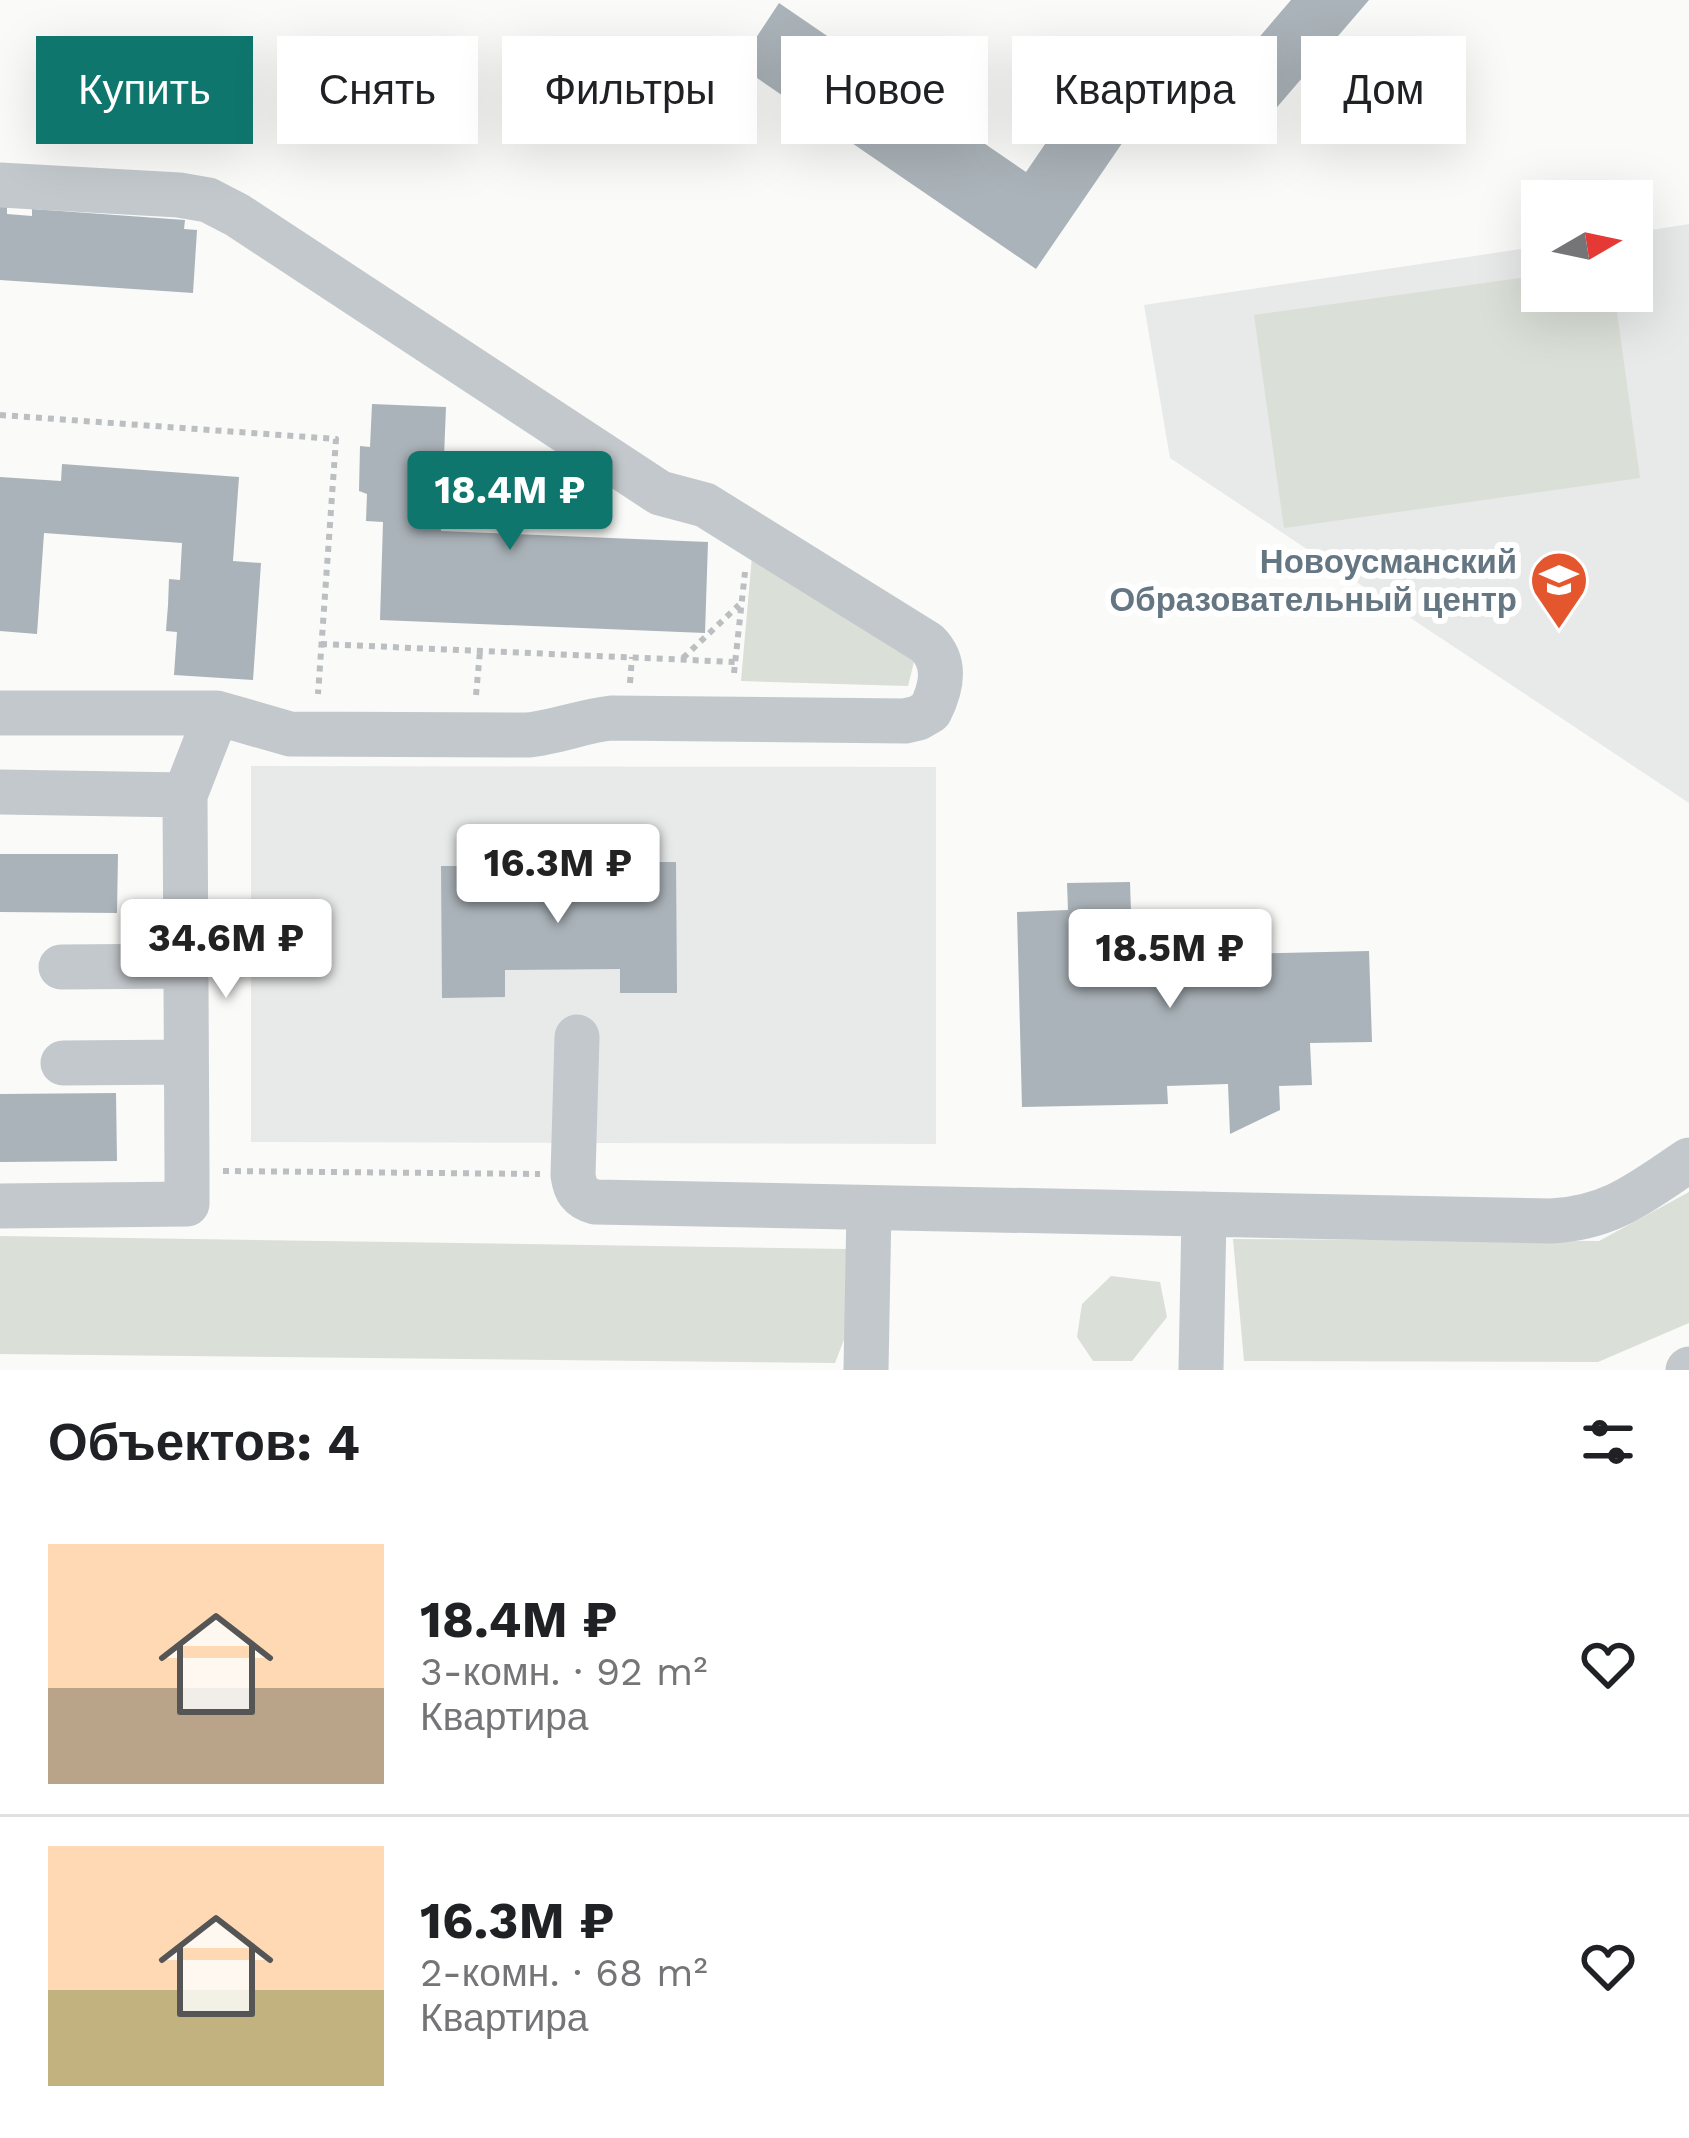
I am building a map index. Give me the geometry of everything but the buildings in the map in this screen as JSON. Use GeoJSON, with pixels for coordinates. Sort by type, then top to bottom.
{"type":"FeatureCollection","features":[{"type":"Feature","properties":{"kind":"street"},"geometry":{"type":"LineString","coordinates":[[0,185],[208,200],[660,493],[705,505],[927,643],[941,665],[930,711],[905,721],[611,718],[550,733],[290,734],[217,713],[0,713]]}},
{"type":"Feature","properties":{"kind":"street"},"geometry":{"type":"LineString","coordinates":[[0,1206],[187,1204],[184,794],[217,713]]}},
{"type":"Feature","properties":{"kind":"street"},"geometry":{"type":"LineString","coordinates":[[0,792],[184,794]]}},
{"type":"Feature","properties":{"kind":"street"},"geometry":{"type":"LineString","coordinates":[[61,967],[186,966]]}},
{"type":"Feature","properties":{"kind":"street"},"geometry":{"type":"LineString","coordinates":[[577,1037],[574,1186],[595,1202],[1578,1220],[1629,1200],[1689,1160]]}},
{"type":"Feature","properties":{"kind":"street"},"geometry":{"type":"LineString","coordinates":[[63,1064],[186,1062]]}},
{"type":"Feature","properties":{"kind":"street"},"geometry":{"type":"LineString","coordinates":[[866,1370],[869,1208]]}},
{"type":"Feature","properties":{"kind":"street"},"geometry":{"type":"LineString","coordinates":[[1201,1370],[1204,1214]]}},
{"type":"Feature","properties":{"kind":"path"},"geometry":{"type":"LineString","coordinates":[[0,415],[336,439],[318,694]]}},
{"type":"Feature","properties":{"kind":"path"},"geometry":{"type":"LineString","coordinates":[[734,673],[749,532]]}},
{"type":"Feature","properties":{"kind":"path"},"geometry":{"type":"LineString","coordinates":[[682,659],[741,602]]}},
{"type":"Feature","properties":{"kind":"path"},"geometry":{"type":"LineString","coordinates":[[321,644],[736,662]]}},
{"type":"Feature","properties":{"kind":"path"},"geometry":{"type":"LineString","coordinates":[[476,695],[480,651]]}},
{"type":"Feature","properties":{"kind":"path"},"geometry":{"type":"LineString","coordinates":[[629,697],[632,657]]}},
{"type":"Feature","properties":{"kind":"path"},"geometry":{"type":"LineString","coordinates":[[187,1171],[573,1175]]}},
{"type":"Feature","properties":{"kind":"shaded area","name":"Новоусманский Образовательный центр"},"geometry":{"type":"Polygon","coordinates":[[[1689,224],[1689,803],[1170,458],[1144,305],[1521,249],[1521,312],[1653,312],[1653,230],[1689,224]]]}},
{"type":"Feature","properties":{"kind":"shaded area"},"geometry":{"type":"Polygon","coordinates":[[[1521,278],[1521,312],[1617,312],[1640,478],[1284,528],[1254,315],[1521,278]]]}},
{"type":"Feature","properties":{"kind":"shaded area"},"geometry":{"type":"Polygon","coordinates":[[[752,556],[915,658],[908,686],[741,681],[752,556]]]}},
{"type":"Feature","properties":{"kind":"shaded area"},"geometry":{"type":"Polygon","coordinates":[[[251,766],[936,767],[936,1144],[251,1142],[251,766]]]}},
{"type":"Feature","properties":{"kind":"shaded area"},"geometry":{"type":"Polygon","coordinates":[[[1689,1192],[1689,1323],[1598,1362],[1244,1361],[1233,1239],[1599,1241],[1689,1192]]]}},
{"type":"Feature","properties":{"kind":"shaded area"},"geometry":{"type":"Polygon","coordinates":[[[0,1236],[846,1249],[855,1311],[835,1363],[0,1354],[0,1236]]]}},
{"type":"Feature","properties":{"kind":"shaded area"},"geometry":{"type":"Polygon","coordinates":[[[1111,1276],[1160,1282],[1167,1317],[1132,1361],[1093,1361],[1077,1337],[1082,1304],[1111,1276]]]}},
{"type":"Feature","properties":{"kind":"place","name":"Новоусманский Образовательный центр"},"geometry":{"type":"Point","coordinates":[1559,631]}}]}
